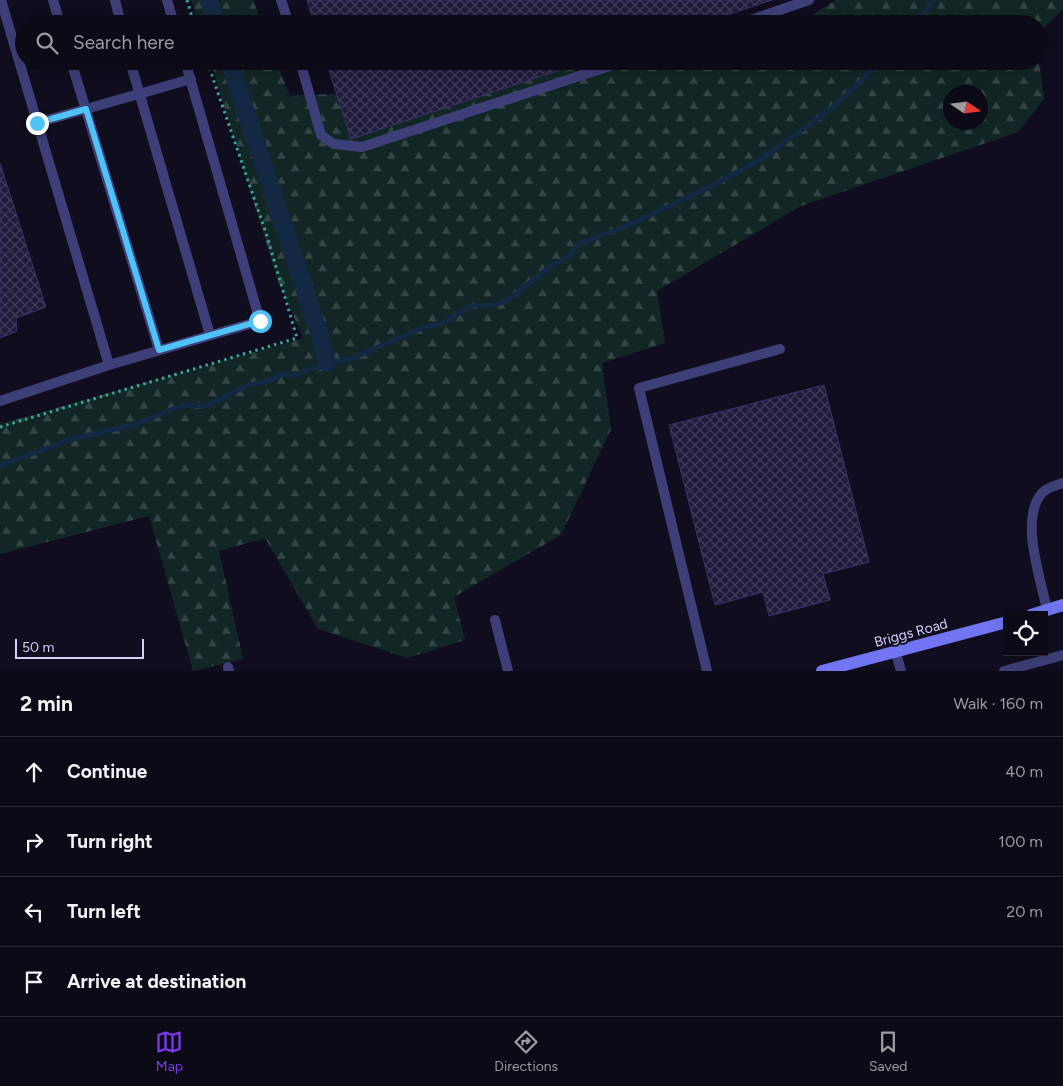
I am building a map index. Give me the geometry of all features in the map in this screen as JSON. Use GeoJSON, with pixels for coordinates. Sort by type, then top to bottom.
{"type":"FeatureCollection","features":[{"type":"Feature","properties":{"kind":"street"},"geometry":{"type":"LineString","coordinates":[[1044,611],[1063,605]]}},
{"type":"Feature","properties":{"kind":"street","name":"Briggs Road"},"geometry":{"type":"LineString","coordinates":[[822,671],[896,653],[1003,623]]}},
{"type":"Feature","properties":{"kind":"lane"},"geometry":{"type":"LineString","coordinates":[[1,0],[15,48]]}},
{"type":"Feature","properties":{"kind":"lane"},"geometry":{"type":"LineString","coordinates":[[53,0],[57,15]]}},
{"type":"Feature","properties":{"kind":"lane"},"geometry":{"type":"LineString","coordinates":[[115,0],[119,15]]}},
{"type":"Feature","properties":{"kind":"lane"},"geometry":{"type":"LineString","coordinates":[[167,0],[171,15]]}},
{"type":"Feature","properties":{"kind":"lane"},"geometry":{"type":"LineString","coordinates":[[281,0],[286,15]]}},
{"type":"Feature","properties":{"kind":"lane"},"geometry":{"type":"LineString","coordinates":[[765,15],[809,0]]}},
{"type":"Feature","properties":{"kind":"lane"},"geometry":{"type":"LineString","coordinates":[[21,70],[109,364]]}},
{"type":"Feature","properties":{"kind":"lane"},"geometry":{"type":"LineString","coordinates":[[75,70],[159,350]]}},
{"type":"Feature","properties":{"kind":"lane"},"geometry":{"type":"LineString","coordinates":[[132,70],[210,335]]}},
{"type":"Feature","properties":{"kind":"lane"},"geometry":{"type":"LineString","coordinates":[[0,401],[109,364],[260,321],[188,70]]}},
{"type":"Feature","properties":{"kind":"lane"},"geometry":{"type":"LineString","coordinates":[[303,70],[321,135],[334,144],[362,147],[597,70]]}},
{"type":"Feature","properties":{"kind":"lane"},"geometry":{"type":"LineString","coordinates":[[37,123],[138,93],[191,80]]}},
{"type":"Feature","properties":{"kind":"lane"},"geometry":{"type":"LineString","coordinates":[[707,671],[639,388],[780,349]]}},
{"type":"Feature","properties":{"kind":"lane"},"geometry":{"type":"LineString","coordinates":[[1047,610],[1030,530],[1034,509],[1042,492],[1063,483]]}},
{"type":"Feature","properties":{"kind":"lane"},"geometry":{"type":"LineString","coordinates":[[495,620],[508,671]]}},
{"type":"Feature","properties":{"kind":"lane"},"geometry":{"type":"LineString","coordinates":[[896,653],[901,671]]}},
{"type":"Feature","properties":{"kind":"lane"},"geometry":{"type":"LineString","coordinates":[[1004,671],[1063,655]]}},
{"type":"Feature","properties":{"kind":"path"},"geometry":{"type":"LineString","coordinates":[[187,0],[191,15]]}},
{"type":"Feature","properties":{"kind":"green space"},"geometry":{"type":"Polygon","coordinates":[[[191,0],[253,0],[259,15],[196,15],[191,0]]]}},
{"type":"Feature","properties":{"kind":"green space"},"geometry":{"type":"Polygon","coordinates":[[[836,0],[1063,0],[1063,9],[1048,24],[1048,15],[812,15],[836,0]]]}},
{"type":"Feature","properties":{"kind":"green space"},"geometry":{"type":"Polygon","coordinates":[[[213,70],[280,70],[290,96],[462,88],[506,70],[1040,70],[1044,99],[1018,132],[801,206],[657,291],[665,343],[602,363],[611,429],[561,535],[454,597],[465,640],[407,658],[318,629],[265,538],[219,551],[243,659],[193,671],[149,516],[0,554],[0,424],[303,338],[278,281],[213,70]]]}},
{"type":"Feature","properties":{"kind":"building"},"geometry":{"type":"Polygon","coordinates":[[[307,0],[772,0],[727,15],[311,15],[307,0]]]}},
{"type":"Feature","properties":{"kind":"building"},"geometry":{"type":"Polygon","coordinates":[[[329,70],[560,70],[351,139],[329,70]]]}},
{"type":"Feature","properties":{"kind":"building"},"geometry":{"type":"Polygon","coordinates":[[[0,163],[46,307],[16,318],[17,331],[0,338],[0,163]]]}},
{"type":"Feature","properties":{"kind":"building"},"geometry":{"type":"Polygon","coordinates":[[[824,385],[869,562],[823,574],[830,600],[769,616],[763,592],[715,605],[669,425],[824,385]]]}},
{"type":"Feature","properties":{"kind":"waterway"},"geometry":{"type":"LineString","coordinates":[[209,0],[213,15]]}},
{"type":"Feature","properties":{"kind":"waterway"},"geometry":{"type":"LineString","coordinates":[[923,15],[934,0]]}},
{"type":"Feature","properties":{"kind":"waterway"},"geometry":{"type":"LineString","coordinates":[[232,70],[320,336],[327,363]]}},
{"type":"Feature","properties":{"kind":"waterway"},"geometry":{"type":"LineString","coordinates":[[0,466],[68,440],[136,424],[183,405],[206,406],[246,386],[274,379],[280,374],[295,376],[307,369],[319,368],[328,362],[348,360],[422,328],[442,323],[471,306],[492,305],[508,300],[552,265],[569,257],[577,245],[631,224],[712,186],[766,156],[828,111],[873,70]]}},
{"type":"Feature","properties":{"kind":"route"},"geometry":{"type":"LineString","coordinates":[[37,123],[86,109],[159,350],[260,321]]}}]}
